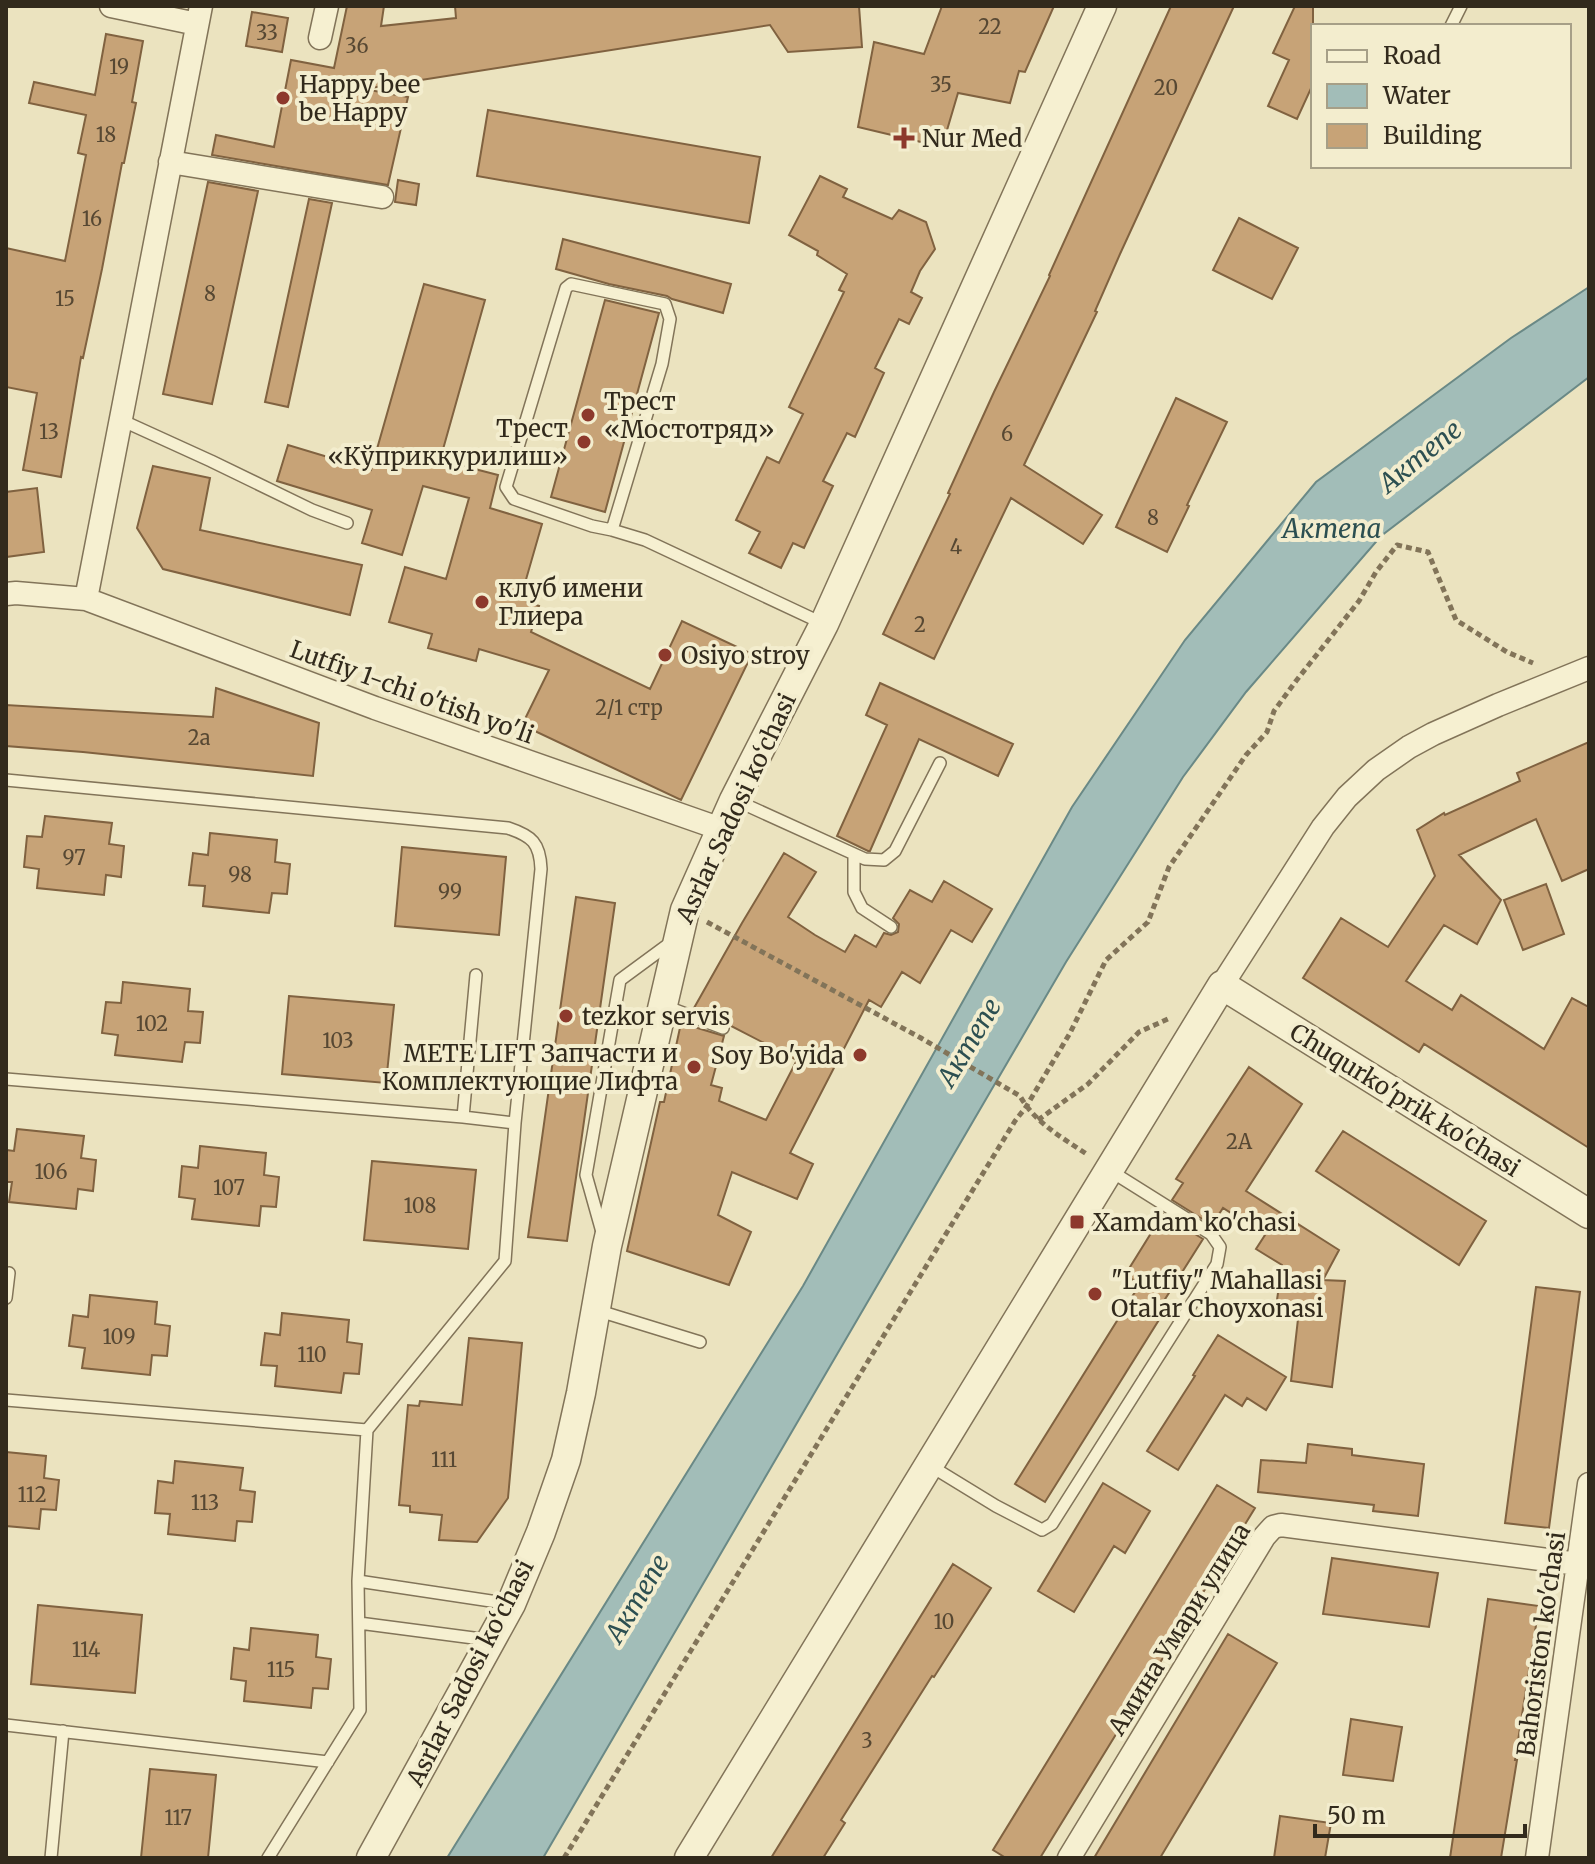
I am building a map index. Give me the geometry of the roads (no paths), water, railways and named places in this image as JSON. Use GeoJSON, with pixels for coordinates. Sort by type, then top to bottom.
{"type":"FeatureCollection","features":[{"type":"Feature","properties":{"kind":"street"},"geometry":{"type":"LineString","coordinates":[[86,599],[199,15],[111,6]]}},
{"type":"Feature","properties":{"kind":"street"},"geometry":{"type":"LineString","coordinates":[[320,38],[327,6]]}},
{"type":"Feature","properties":{"kind":"street","name":"Asrlar Sadosi ko‘chasi"},"geometry":{"type":"LineString","coordinates":[[371,1858],[511,1604],[566,1460],[607,1246],[685,910],[734,800],[824,624],[1102,6]]}},
{"type":"Feature","properties":{"kind":"street"},"geometry":{"type":"LineString","coordinates":[[170,162],[382,197]]}},
{"type":"Feature","properties":{"kind":"street","name":"Lutfiy 1-chi o'tish yo'li"},"geometry":{"type":"LineString","coordinates":[[6,594],[86,599],[375,708],[721,829]]}},
{"type":"Feature","properties":{"kind":"street"},"geometry":{"type":"LineString","coordinates":[[689,1858],[1205,1012],[1323,827],[1361,783],[1391,758],[1421,740],[1589,668]]}},
{"type":"Feature","properties":{"kind":"street","name":"Chuqurko'prik ko'chasi"},"geometry":{"type":"LineString","coordinates":[[1222,985],[1589,1214]]}},
{"type":"Feature","properties":{"kind":"street","name":"Bahoriston ko'chasi"},"geometry":{"type":"LineString","coordinates":[[1537,1858],[1589,1484]]}},
{"type":"Feature","properties":{"kind":"street","name":"Амина Умари улица"},"geometry":{"type":"LineString","coordinates":[[1069,1858],[1264,1537],[1273,1527],[1281,1525],[1578,1564]]}},
{"type":"Feature","properties":{"kind":"lane"},"geometry":{"type":"LineString","coordinates":[[1452,24],[1461,6]]}},
{"type":"Feature","properties":{"kind":"lane"},"geometry":{"type":"LineString","coordinates":[[612,530],[662,364],[670,319],[665,304],[571,284],[566,288],[506,487],[514,499],[592,526],[645,540],[824,624]]}},
{"type":"Feature","properties":{"kind":"lane"},"geometry":{"type":"LineString","coordinates":[[121,420],[312,510],[347,523]]}},
{"type":"Feature","properties":{"kind":"lane"},"geometry":{"type":"LineString","coordinates":[[734,800],[865,859],[884,860],[895,851],[940,763]]}},
{"type":"Feature","properties":{"kind":"lane"},"geometry":{"type":"LineString","coordinates":[[6,780],[508,828],[522,832],[534,841],[541,854],[505,1261],[367,1430],[358,1581],[360,1710],[268,1858]]}},
{"type":"Feature","properties":{"kind":"lane"},"geometry":{"type":"LineString","coordinates":[[854,854],[854,892],[862,908],[891,927]]}},
{"type":"Feature","properties":{"kind":"lane"},"geometry":{"type":"LineString","coordinates":[[607,1246],[586,1175],[620,980],[677,938]]}},
{"type":"Feature","properties":{"kind":"lane"},"geometry":{"type":"LineString","coordinates":[[463,1117],[476,975]]}},
{"type":"Feature","properties":{"kind":"lane"},"geometry":{"type":"LineString","coordinates":[[662,1005],[723,1028]]}},
{"type":"Feature","properties":{"kind":"lane"},"geometry":{"type":"LineString","coordinates":[[6,1079],[515,1123]]}},
{"type":"Feature","properties":{"kind":"lane"},"geometry":{"type":"LineString","coordinates":[[929,1465],[1042,1530],[1052,1524],[1217,1264],[1220,1247],[1211,1234],[1109,1170]]}},
{"type":"Feature","properties":{"kind":"lane"},"geometry":{"type":"LineString","coordinates":[[6,1298],[9,1273]]}},
{"type":"Feature","properties":{"kind":"lane"},"geometry":{"type":"LineString","coordinates":[[596,1310],[700,1342]]}},
{"type":"Feature","properties":{"kind":"lane"},"geometry":{"type":"LineString","coordinates":[[6,1400],[367,1430]]}},
{"type":"Feature","properties":{"kind":"lane"},"geometry":{"type":"LineString","coordinates":[[358,1581],[511,1604]]}},
{"type":"Feature","properties":{"kind":"lane"},"geometry":{"type":"LineString","coordinates":[[359,1623],[492,1641]]}},
{"type":"Feature","properties":{"kind":"lane"},"geometry":{"type":"LineString","coordinates":[[6,1725],[328,1762]]}},
{"type":"Feature","properties":{"kind":"lane"},"geometry":{"type":"LineString","coordinates":[[51,1858],[63,1731]]}},
{"type":"Feature","properties":{"kind":"water","name":"Актепа"},"geometry":{"type":"Polygon","coordinates":[[[1589,287],[1589,377],[1381,536],[1246,692],[1183,777],[1066,962],[543,1858],[447,1858],[803,1286],[1072,807],[1185,640],[1316,482],[1511,338],[1589,287]]]}},
{"type":"Feature","properties":{"kind":"place","name":"Happy bee be Happy"},"geometry":{"type":"Point","coordinates":[283,98]}},
{"type":"Feature","properties":{"kind":"place","name":"Nur Med"},"geometry":{"type":"Point","coordinates":[904,138]}},
{"type":"Feature","properties":{"kind":"place","name":"Трест «Мостотряд»"},"geometry":{"type":"Point","coordinates":[588,415]}},
{"type":"Feature","properties":{"kind":"place","name":"Трест «Кўприкқурилиш»"},"geometry":{"type":"Point","coordinates":[584,442]}},
{"type":"Feature","properties":{"kind":"place","name":"клуб имени Глиера"},"geometry":{"type":"Point","coordinates":[482,602]}},
{"type":"Feature","properties":{"kind":"place","name":"Osiyo stroy"},"geometry":{"type":"Point","coordinates":[665,655]}},
{"type":"Feature","properties":{"kind":"place","name":"tezkor servis"},"geometry":{"type":"Point","coordinates":[566,1016]}},
{"type":"Feature","properties":{"kind":"place","name":"Soy Bo'yida"},"geometry":{"type":"Point","coordinates":[860,1055]}},
{"type":"Feature","properties":{"kind":"place","name":"METE LIFT Запчасти и Комплектующие Лифта"},"geometry":{"type":"Point","coordinates":[694,1067]}},
{"type":"Feature","properties":{"kind":"place","name":"Xamdam ko'chasi"},"geometry":{"type":"Point","coordinates":[1077,1222]}},
{"type":"Feature","properties":{"kind":"place","name":"\"Lutfiy\" Mahallasi Otalar Choyxonasi"},"geometry":{"type":"Point","coordinates":[1095,1294]}},
{"type":"Feature","properties":{"kind":"water label","name":"Актепе"},"geometry":{"type":"Point","coordinates":[1420,456]}},
{"type":"Feature","properties":{"kind":"water label","name":"Актепе"},"geometry":{"type":"Point","coordinates":[969,1042]}},
{"type":"Feature","properties":{"kind":"water label","name":"Актепе"},"geometry":{"type":"Point","coordinates":[637,1598]}}]}
